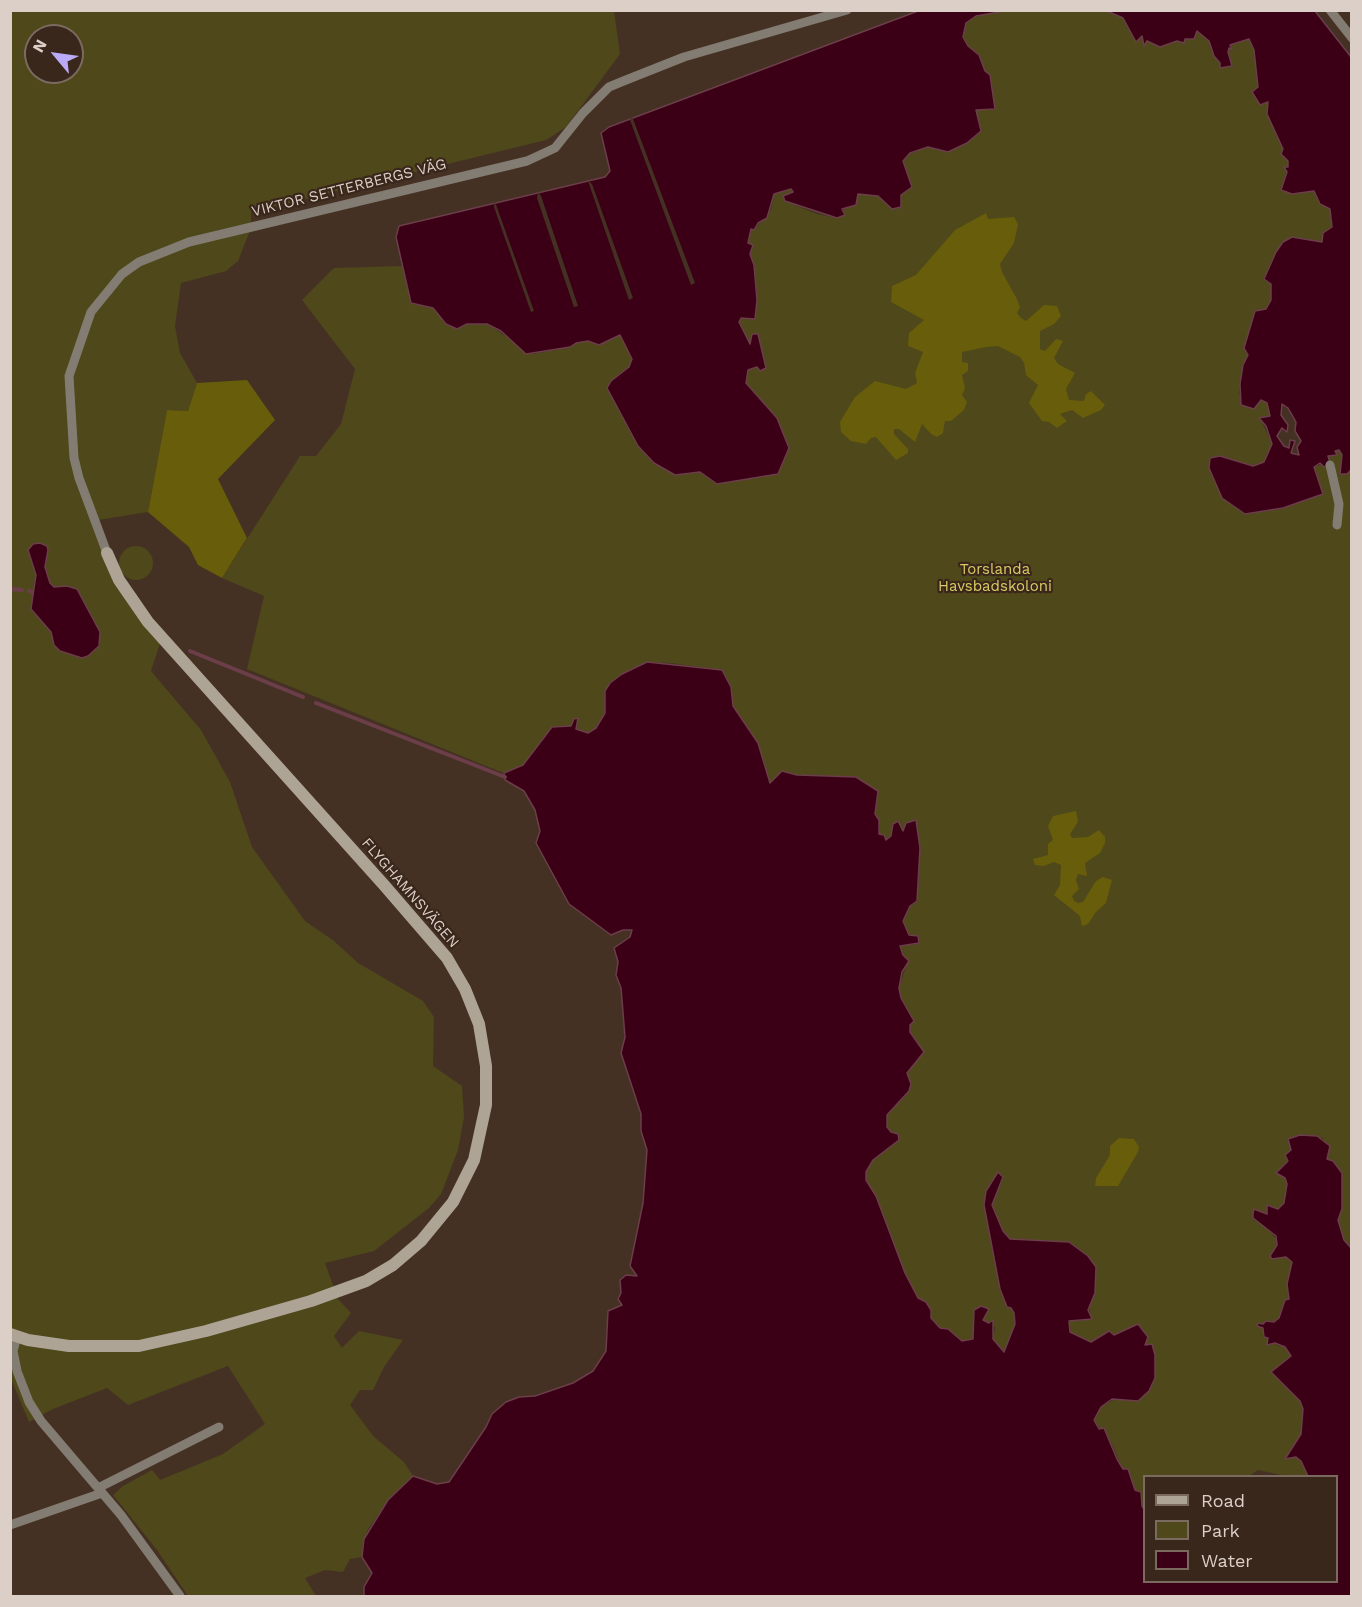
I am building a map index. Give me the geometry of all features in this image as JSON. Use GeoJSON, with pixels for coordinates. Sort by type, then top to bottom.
{"type":"FeatureCollection","features":[{"type":"Feature","properties":{"kind":"street","name":"VIKTOR SETTERBERGS VÄG"},"geometry":{"type":"LineString","coordinates":[[107,553],[74,458],[69,376],[91,312],[122,274],[139,262],[189,242],[526,161],[555,148],[609,87],[684,57],[846,10]]}},
{"type":"Feature","properties":{"kind":"street"},"geometry":{"type":"LineString","coordinates":[[1330,10],[1352,38]]}},
{"type":"Feature","properties":{"kind":"street"},"geometry":{"type":"LineString","coordinates":[[1330,465],[1338,504],[1337,525]]}},
{"type":"Feature","properties":{"kind":"street","name":"FLYGHAMNSVÄGEN"},"geometry":{"type":"LineString","coordinates":[[14,1335],[69,1346],[110,1348],[152,1344],[311,1301],[366,1281],[393,1265],[421,1241],[453,1202],[474,1160],[486,1105],[486,1066],[479,1024],[465,989],[447,958],[148,622],[119,580],[107,553]]}},
{"type":"Feature","properties":{"kind":"street"},"geometry":{"type":"LineString","coordinates":[[14,1335],[15,1361],[29,1402],[41,1421],[100,1490],[180,1596]]}},
{"type":"Feature","properties":{"kind":"street"},"geometry":{"type":"LineString","coordinates":[[10,1525],[100,1490],[219,1427]]}},
{"type":"Feature","properties":{"kind":"green space"},"geometry":{"type":"Polygon","coordinates":[[[10,11],[614,11],[620,54],[566,127],[546,140],[251,212],[251,228],[238,261],[226,271],[181,283],[175,326],[180,353],[197,383],[188,411],[167,410],[148,512],[98,520],[115,562],[134,597],[164,631],[151,671],[201,730],[230,782],[252,847],[305,921],[334,941],[358,963],[423,1001],[434,1017],[433,1066],[462,1086],[464,1117],[458,1150],[441,1194],[429,1208],[374,1251],[325,1263],[338,1299],[351,1313],[334,1336],[342,1348],[359,1331],[403,1340],[384,1367],[373,1390],[360,1390],[350,1405],[373,1436],[404,1462],[413,1476],[388,1500],[368,1529],[362,1548],[362,1557],[350,1559],[343,1572],[325,1570],[305,1578],[316,1596],[188,1596],[157,1550],[113,1495],[123,1486],[152,1470],[160,1480],[223,1454],[265,1424],[228,1366],[128,1405],[107,1388],[53,1409],[29,1422],[11,1379],[10,11]]]}},
{"type":"Feature","properties":{"kind":"green space","name":"Torslanda Havsbadskoloni"},"geometry":{"type":"Polygon","coordinates":[[[1005,11],[1107,11],[1123,18],[1127,27],[1139,39],[1142,35],[1147,41],[1160,47],[1177,41],[1184,43],[1185,39],[1194,37],[1197,31],[1209,41],[1214,56],[1220,63],[1228,57],[1230,45],[1249,39],[1254,50],[1258,87],[1268,102],[1274,128],[1283,149],[1281,154],[1289,161],[1281,190],[1292,194],[1314,191],[1320,204],[1330,209],[1332,215],[1332,227],[1323,242],[1292,237],[1276,252],[1264,278],[1271,284],[1271,300],[1266,309],[1260,311],[1244,348],[1248,355],[1243,365],[1239,394],[1267,403],[1270,417],[1260,418],[1272,444],[1264,462],[1253,466],[1220,456],[1210,458],[1213,479],[1220,488],[1222,498],[1245,514],[1283,508],[1323,494],[1314,467],[1330,462],[1327,456],[1336,454],[1335,451],[1339,450],[1342,455],[1340,473],[1347,474],[1352,470],[1351,1249],[1344,1240],[1338,1220],[1342,1209],[1342,1173],[1333,1161],[1327,1159],[1323,1138],[1300,1135],[1289,1139],[1291,1150],[1288,1161],[1277,1173],[1285,1178],[1287,1184],[1284,1203],[1278,1209],[1268,1205],[1268,1214],[1258,1219],[1277,1240],[1272,1259],[1286,1257],[1292,1262],[1287,1284],[1289,1300],[1282,1306],[1279,1318],[1274,1322],[1266,1321],[1263,1328],[1268,1338],[1278,1346],[1285,1347],[1291,1357],[1277,1379],[1300,1401],[1303,1409],[1301,1434],[1285,1458],[1296,1457],[1301,1461],[1308,1475],[1281,1475],[1258,1470],[1250,1475],[1143,1475],[1143,1508],[1141,1492],[1135,1490],[1128,1470],[1123,1469],[1112,1444],[1094,1420],[1094,1415],[1101,1407],[1115,1399],[1151,1344],[1145,1345],[1138,1324],[1114,1335],[1109,1331],[1091,1343],[1070,1332],[1069,1321],[1091,1319],[1089,1303],[1095,1293],[1069,1242],[1010,1239],[1003,1232],[992,1205],[1002,1181],[986,1191],[1000,1289],[1014,1314],[1015,1324],[1004,1352],[993,1339],[995,1328],[992,1321],[989,1323],[983,1320],[988,1309],[974,1314],[973,1339],[962,1341],[948,1329],[940,1328],[931,1318],[931,1310],[918,1298],[905,1273],[876,1196],[866,1180],[866,1172],[873,1160],[899,1140],[887,1127],[887,1115],[909,1091],[907,1073],[924,1052],[910,1032],[909,1012],[901,998],[899,988],[908,961],[900,946],[919,943],[909,935],[903,921],[910,905],[917,901],[903,832],[893,823],[891,836],[886,840],[879,834],[880,827],[875,814],[878,791],[856,777],[797,775],[783,771],[770,784],[758,743],[733,705],[731,687],[722,670],[671,663],[647,662],[622,674],[605,702],[605,713],[596,728],[588,733],[575,729],[578,718],[571,726],[552,727],[523,765],[504,773],[247,669],[264,596],[222,578],[300,456],[316,456],[341,424],[355,369],[302,300],[334,268],[402,266],[411,303],[434,308],[446,324],[462,327],[467,324],[487,324],[533,354],[588,341],[599,344],[620,334],[632,359],[629,367],[607,388],[638,446],[654,463],[675,475],[700,472],[717,484],[736,480],[758,396],[746,383],[748,370],[758,367],[765,360],[758,335],[750,345],[739,322],[741,318],[754,319],[757,300],[754,266],[750,254],[753,245],[748,243],[751,229],[754,230],[771,210],[774,194],[792,189],[793,192],[785,201],[817,214],[837,218],[858,194],[901,195],[907,171],[903,161],[910,153],[928,147],[948,152],[976,136],[981,131],[976,110],[995,109],[990,75],[985,71],[979,55],[968,46],[963,37],[966,23],[976,16],[1005,11]]]}},
{"type":"Feature","properties":{"kind":"green space"},"geometry":{"type":"Polygon","coordinates":[[[136,546],[148,551],[153,563],[148,575],[136,580],[124,575],[119,563],[124,551],[136,546]]]}},
{"type":"Feature","properties":{"kind":"shaded area"},"geometry":{"type":"Polygon","coordinates":[[[986,213],[988,219],[1014,217],[1018,224],[1014,243],[1000,264],[1020,307],[1017,313],[1026,321],[1044,305],[1057,306],[1061,316],[1054,324],[1040,331],[1040,349],[1045,351],[1056,339],[1063,341],[1054,358],[1058,364],[1075,373],[1066,389],[1069,400],[1084,401],[1086,394],[1091,391],[1105,405],[1101,410],[1083,418],[1072,410],[1060,414],[1067,421],[1057,428],[1049,422],[1042,421],[1029,403],[1038,385],[1026,375],[1024,363],[1020,357],[998,346],[986,347],[962,352],[962,362],[968,363],[968,371],[962,375],[965,388],[962,395],[967,402],[964,410],[951,421],[945,421],[943,433],[937,437],[922,424],[915,442],[899,429],[894,429],[894,434],[908,449],[908,453],[896,460],[876,437],[871,438],[866,444],[851,441],[841,432],[840,422],[855,397],[875,381],[906,389],[917,383],[915,373],[923,352],[908,346],[909,333],[924,320],[891,302],[892,286],[916,275],[955,230],[986,213]]]}},
{"type":"Feature","properties":{"kind":"shaded area"},"geometry":{"type":"Polygon","coordinates":[[[247,380],[275,420],[218,479],[247,538],[222,578],[198,565],[189,547],[148,512],[167,410],[188,411],[197,383],[247,380]]]}},
{"type":"Feature","properties":{"kind":"shaded area"},"geometry":{"type":"Polygon","coordinates":[[[1076,811],[1078,822],[1070,834],[1072,838],[1088,837],[1099,830],[1105,837],[1105,843],[1100,853],[1085,863],[1087,876],[1078,874],[1076,880],[1079,889],[1072,896],[1074,901],[1083,902],[1096,881],[1103,877],[1112,880],[1106,903],[1088,924],[1082,926],[1080,916],[1054,895],[1060,885],[1061,865],[1054,862],[1044,866],[1035,865],[1033,859],[1048,855],[1048,844],[1053,840],[1048,826],[1053,816],[1076,811]]]}},
{"type":"Feature","properties":{"kind":"shaded area"},"geometry":{"type":"Polygon","coordinates":[[[1119,1138],[1134,1139],[1139,1147],[1138,1152],[1118,1186],[1095,1186],[1096,1178],[1110,1155],[1110,1146],[1119,1138]]]}},
{"type":"Feature","properties":{"kind":"water"},"geometry":{"type":"Polygon","coordinates":[[[918,11],[1005,11],[976,16],[966,23],[963,37],[968,46],[979,55],[985,71],[990,75],[995,109],[976,110],[981,131],[967,143],[948,152],[928,147],[910,153],[903,161],[912,187],[901,195],[901,207],[892,209],[878,196],[858,194],[856,205],[842,209],[845,215],[837,218],[785,201],[783,196],[793,192],[791,189],[774,194],[767,218],[758,223],[754,230],[751,229],[748,243],[753,245],[750,254],[754,265],[757,300],[755,319],[741,318],[739,322],[750,344],[752,334],[758,334],[766,368],[760,371],[757,367],[748,370],[746,383],[777,418],[789,448],[778,474],[717,484],[700,472],[675,475],[654,463],[638,446],[607,388],[611,381],[629,367],[632,359],[620,335],[599,345],[588,341],[576,343],[570,347],[526,354],[501,331],[487,324],[467,324],[457,329],[446,324],[433,308],[411,303],[396,237],[399,226],[605,177],[610,171],[601,133],[609,127],[918,11]]]}},
{"type":"Feature","properties":{"kind":"water"},"geometry":{"type":"Polygon","coordinates":[[[1107,11],[1315,11],[1351,57],[1351,470],[1347,474],[1340,474],[1342,455],[1339,450],[1335,451],[1337,455],[1328,456],[1330,463],[1324,467],[1320,463],[1314,467],[1323,494],[1283,508],[1245,514],[1222,498],[1209,468],[1210,458],[1220,456],[1253,466],[1264,462],[1272,444],[1266,426],[1259,418],[1270,416],[1267,403],[1261,400],[1254,409],[1241,405],[1240,384],[1243,365],[1248,355],[1244,348],[1255,311],[1266,309],[1271,300],[1271,284],[1264,279],[1276,252],[1283,242],[1292,237],[1322,242],[1323,233],[1332,227],[1330,209],[1320,204],[1314,191],[1292,194],[1281,190],[1287,172],[1284,167],[1288,167],[1288,161],[1281,154],[1283,149],[1267,114],[1268,102],[1260,105],[1252,92],[1258,87],[1254,50],[1249,39],[1230,45],[1232,49],[1229,48],[1228,52],[1232,66],[1220,68],[1220,63],[1214,56],[1209,41],[1197,31],[1194,39],[1185,39],[1184,43],[1177,41],[1160,47],[1147,41],[1144,46],[1142,36],[1136,42],[1123,18],[1107,11]],[[1282,404],[1281,415],[1288,425],[1287,432],[1282,428],[1277,436],[1284,446],[1289,448],[1290,440],[1295,441],[1291,453],[1299,455],[1297,447],[1301,441],[1295,431],[1296,422],[1288,408],[1282,404]]]}},
{"type":"Feature","properties":{"kind":"water"},"geometry":{"type":"Polygon","coordinates":[[[40,543],[47,546],[48,550],[45,567],[50,583],[54,587],[67,586],[77,589],[100,632],[99,646],[88,656],[82,658],[60,651],[54,645],[51,632],[31,609],[36,575],[28,550],[33,544],[40,543]]]}},
{"type":"Feature","properties":{"kind":"water"},"geometry":{"type":"Polygon","coordinates":[[[647,662],[722,670],[731,687],[733,706],[758,743],[770,783],[782,771],[797,775],[856,777],[878,791],[875,814],[879,820],[879,834],[884,835],[886,840],[891,836],[893,824],[898,821],[903,831],[906,823],[916,820],[920,848],[917,901],[910,906],[903,921],[909,935],[918,936],[919,943],[900,946],[903,955],[909,961],[902,972],[899,988],[901,998],[914,1021],[910,1025],[910,1032],[924,1052],[907,1073],[911,1084],[909,1091],[887,1115],[887,1127],[891,1132],[898,1134],[899,1140],[873,1160],[866,1172],[866,1180],[876,1196],[905,1273],[918,1298],[926,1302],[931,1310],[931,1318],[940,1328],[948,1329],[962,1341],[973,1339],[974,1310],[981,1306],[989,1309],[983,1320],[989,1323],[993,1320],[993,1339],[1004,1352],[1015,1324],[1014,1313],[1011,1308],[1007,1307],[1000,1289],[984,1205],[986,1191],[998,1172],[1003,1177],[992,1205],[1003,1231],[1010,1239],[1069,1242],[1088,1256],[1096,1267],[1095,1293],[1088,1310],[1092,1319],[1069,1321],[1070,1332],[1091,1342],[1109,1331],[1114,1335],[1138,1324],[1148,1337],[1145,1345],[1152,1344],[1155,1355],[1155,1378],[1149,1391],[1138,1401],[1112,1399],[1101,1407],[1094,1420],[1099,1429],[1104,1428],[1117,1459],[1123,1469],[1128,1469],[1135,1490],[1141,1492],[1143,1583],[1338,1583],[1338,1475],[1308,1475],[1301,1461],[1296,1457],[1285,1459],[1301,1434],[1303,1409],[1300,1401],[1271,1372],[1291,1356],[1285,1347],[1275,1343],[1267,1345],[1268,1338],[1264,1337],[1263,1328],[1257,1326],[1258,1323],[1274,1322],[1279,1318],[1285,1300],[1289,1299],[1287,1284],[1292,1262],[1286,1257],[1272,1259],[1270,1256],[1277,1245],[1276,1236],[1253,1218],[1254,1209],[1267,1214],[1267,1205],[1278,1209],[1284,1203],[1287,1184],[1285,1178],[1276,1173],[1288,1161],[1285,1155],[1291,1150],[1288,1139],[1300,1135],[1317,1136],[1330,1146],[1327,1159],[1333,1161],[1342,1173],[1342,1209],[1338,1220],[1344,1240],[1352,1249],[1351,1596],[364,1596],[364,1587],[372,1573],[362,1557],[364,1539],[388,1500],[413,1476],[437,1484],[449,1482],[486,1427],[492,1414],[506,1402],[519,1397],[535,1396],[573,1383],[593,1371],[606,1351],[608,1311],[622,1305],[618,1299],[621,1293],[620,1280],[626,1275],[637,1276],[630,1266],[643,1203],[647,1150],[641,1131],[641,1114],[621,1053],[625,1037],[621,988],[616,975],[618,962],[614,948],[630,937],[632,930],[623,930],[611,935],[569,904],[536,843],[540,831],[535,810],[524,791],[505,780],[504,773],[523,765],[552,727],[571,726],[574,719],[578,718],[576,729],[588,733],[596,728],[605,713],[605,691],[610,683],[622,674],[647,662]]]}},
{"type":"Feature","properties":{"kind":"pier"},"geometry":{"type":"Polygon","coordinates":[[[632,117],[695,283],[691,285],[630,120],[632,117]]]}},
{"type":"Feature","properties":{"kind":"pier"},"geometry":{"type":"Polygon","coordinates":[[[588,181],[592,184],[633,298],[629,300],[588,181]]]}},
{"type":"Feature","properties":{"kind":"pier"},"geometry":{"type":"Polygon","coordinates":[[[538,192],[578,306],[574,307],[537,198],[538,192]]]}},
{"type":"Feature","properties":{"kind":"pier"},"geometry":{"type":"Polygon","coordinates":[[[495,202],[534,311],[531,312],[494,207],[495,202]]]}},
{"type":"Feature","properties":{"kind":"waterway"},"geometry":{"type":"LineString","coordinates":[[10,589],[22,590]]}},
{"type":"Feature","properties":{"kind":"waterway"},"geometry":{"type":"LineString","coordinates":[[190,651],[303,697]]}},
{"type":"Feature","properties":{"kind":"waterway"},"geometry":{"type":"LineString","coordinates":[[316,703],[505,777]]}}]}
